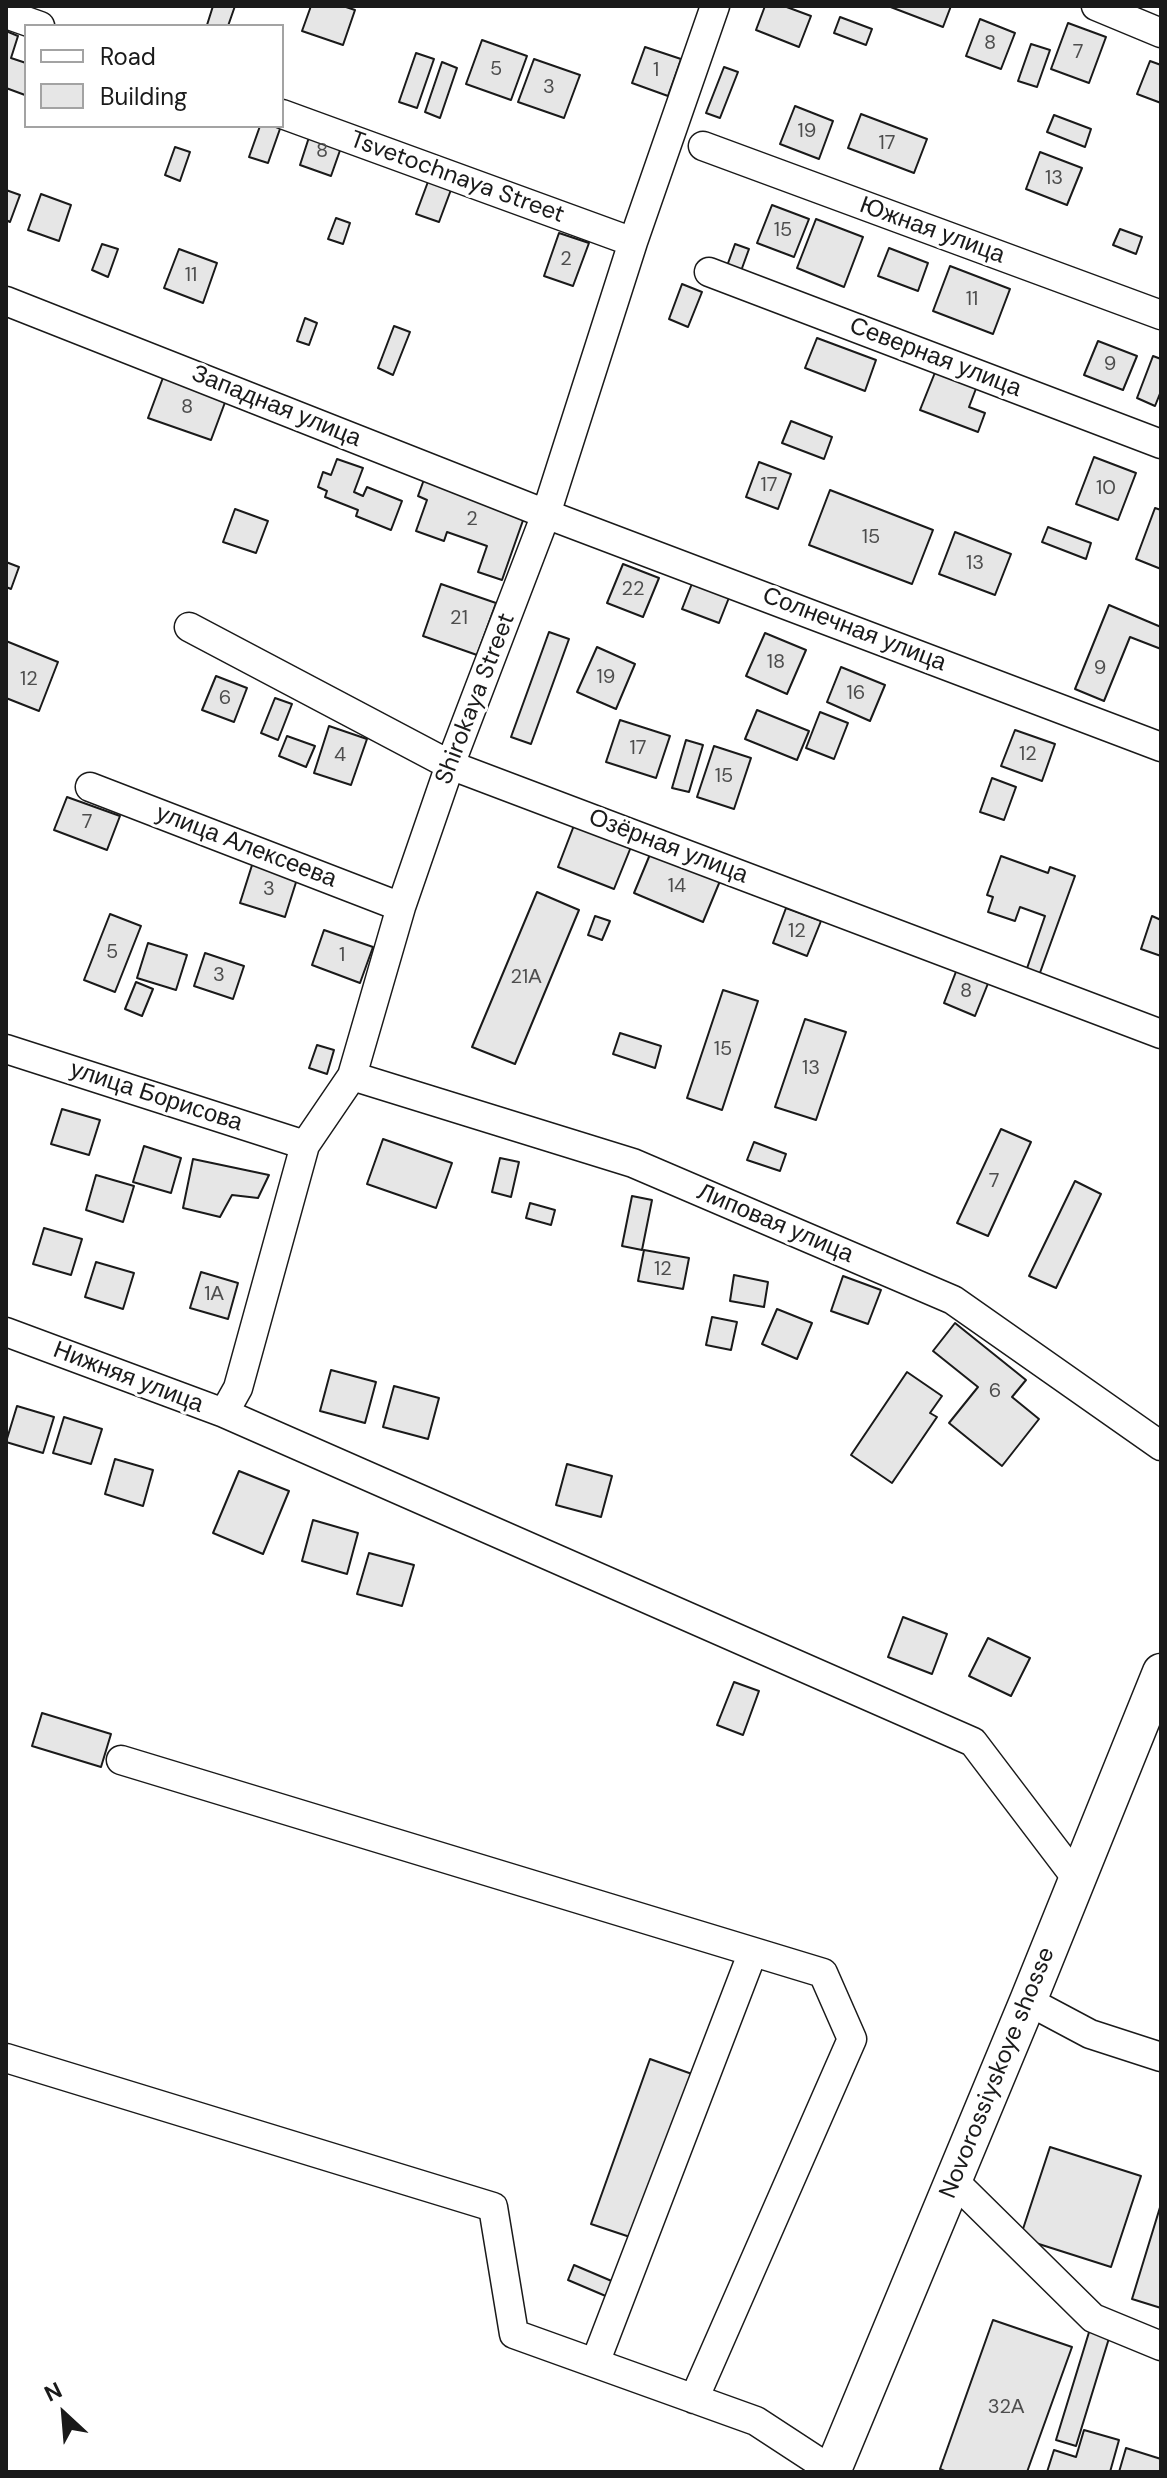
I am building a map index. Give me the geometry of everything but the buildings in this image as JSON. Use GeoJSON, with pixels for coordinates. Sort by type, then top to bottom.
{"type":"FeatureCollection","features":[{"type":"Feature","properties":{"kind":"main road","name":"Novorossiyskoye shosse"},"geometry":{"type":"LineString","coordinates":[[833,2472],[1161,1672]]}},
{"type":"Feature","properties":{"kind":"street","name":"Shirokaya Street"},"geometry":{"type":"LineString","coordinates":[[238,1388],[305,1145],[352,1076],[401,907],[450,765],[546,514],[633,242],[715,6]]}},
{"type":"Feature","properties":{"kind":"street"},"geometry":{"type":"LineString","coordinates":[[1096,6],[1161,33]]}},
{"type":"Feature","properties":{"kind":"street"},"geometry":{"type":"LineString","coordinates":[[6,14],[34,24]]}},
{"type":"Feature","properties":{"kind":"street","name":"Tsvetochnaya Street"},"geometry":{"type":"LineString","coordinates":[[284,115],[633,242]]}},
{"type":"Feature","properties":{"kind":"street","name":"Южная улица"},"geometry":{"type":"LineString","coordinates":[[703,146],[1161,315]]}},
{"type":"Feature","properties":{"kind":"street","name":"Северная улица"},"geometry":{"type":"LineString","coordinates":[[709,272],[1161,444]]}},
{"type":"Feature","properties":{"kind":"street","name":"Западная улица"},"geometry":{"type":"LineString","coordinates":[[6,301],[546,514]]}},
{"type":"Feature","properties":{"kind":"street","name":"Солнечная улица"},"geometry":{"type":"LineString","coordinates":[[546,514],[1161,747]]}},
{"type":"Feature","properties":{"kind":"street","name":"Озёрная улица"},"geometry":{"type":"LineString","coordinates":[[189,627],[450,765],[1161,1034]]}},
{"type":"Feature","properties":{"kind":"street","name":"улица Алексеева"},"geometry":{"type":"LineString","coordinates":[[90,787],[401,907]]}},
{"type":"Feature","properties":{"kind":"street","name":"улица Борисова"},"geometry":{"type":"LineString","coordinates":[[6,1049],[305,1145]]}},
{"type":"Feature","properties":{"kind":"street","name":"Липовая улица"},"geometry":{"type":"LineString","coordinates":[[352,1076],[633,1163],[953,1300],[1161,1446]]}},
{"type":"Feature","properties":{"kind":"street","name":"Нижняя улица"},"geometry":{"type":"LineString","coordinates":[[6,1332],[224,1413],[238,1388]]}},
{"type":"Feature","properties":{"kind":"street"},"geometry":{"type":"LineString","coordinates":[[224,1413],[973,1742],[1077,1879]]}},
{"type":"Feature","properties":{"kind":"street"},"geometry":{"type":"LineString","coordinates":[[121,1760],[752,1954],[823,1973],[852,2039],[694,2399]]}},
{"type":"Feature","properties":{"kind":"street"},"geometry":{"type":"LineString","coordinates":[[595,2363],[752,1954]]}},
{"type":"Feature","properties":{"kind":"street"},"geometry":{"type":"LineString","coordinates":[[1028,2001],[1090,2034],[1161,2057]]}},
{"type":"Feature","properties":{"kind":"street"},"geometry":{"type":"LineString","coordinates":[[6,2058],[493,2207],[514,2334],[756,2421],[833,2472]]}},
{"type":"Feature","properties":{"kind":"street"},"geometry":{"type":"LineString","coordinates":[[954,2181],[1093,2318],[1161,2346]]}}]}
